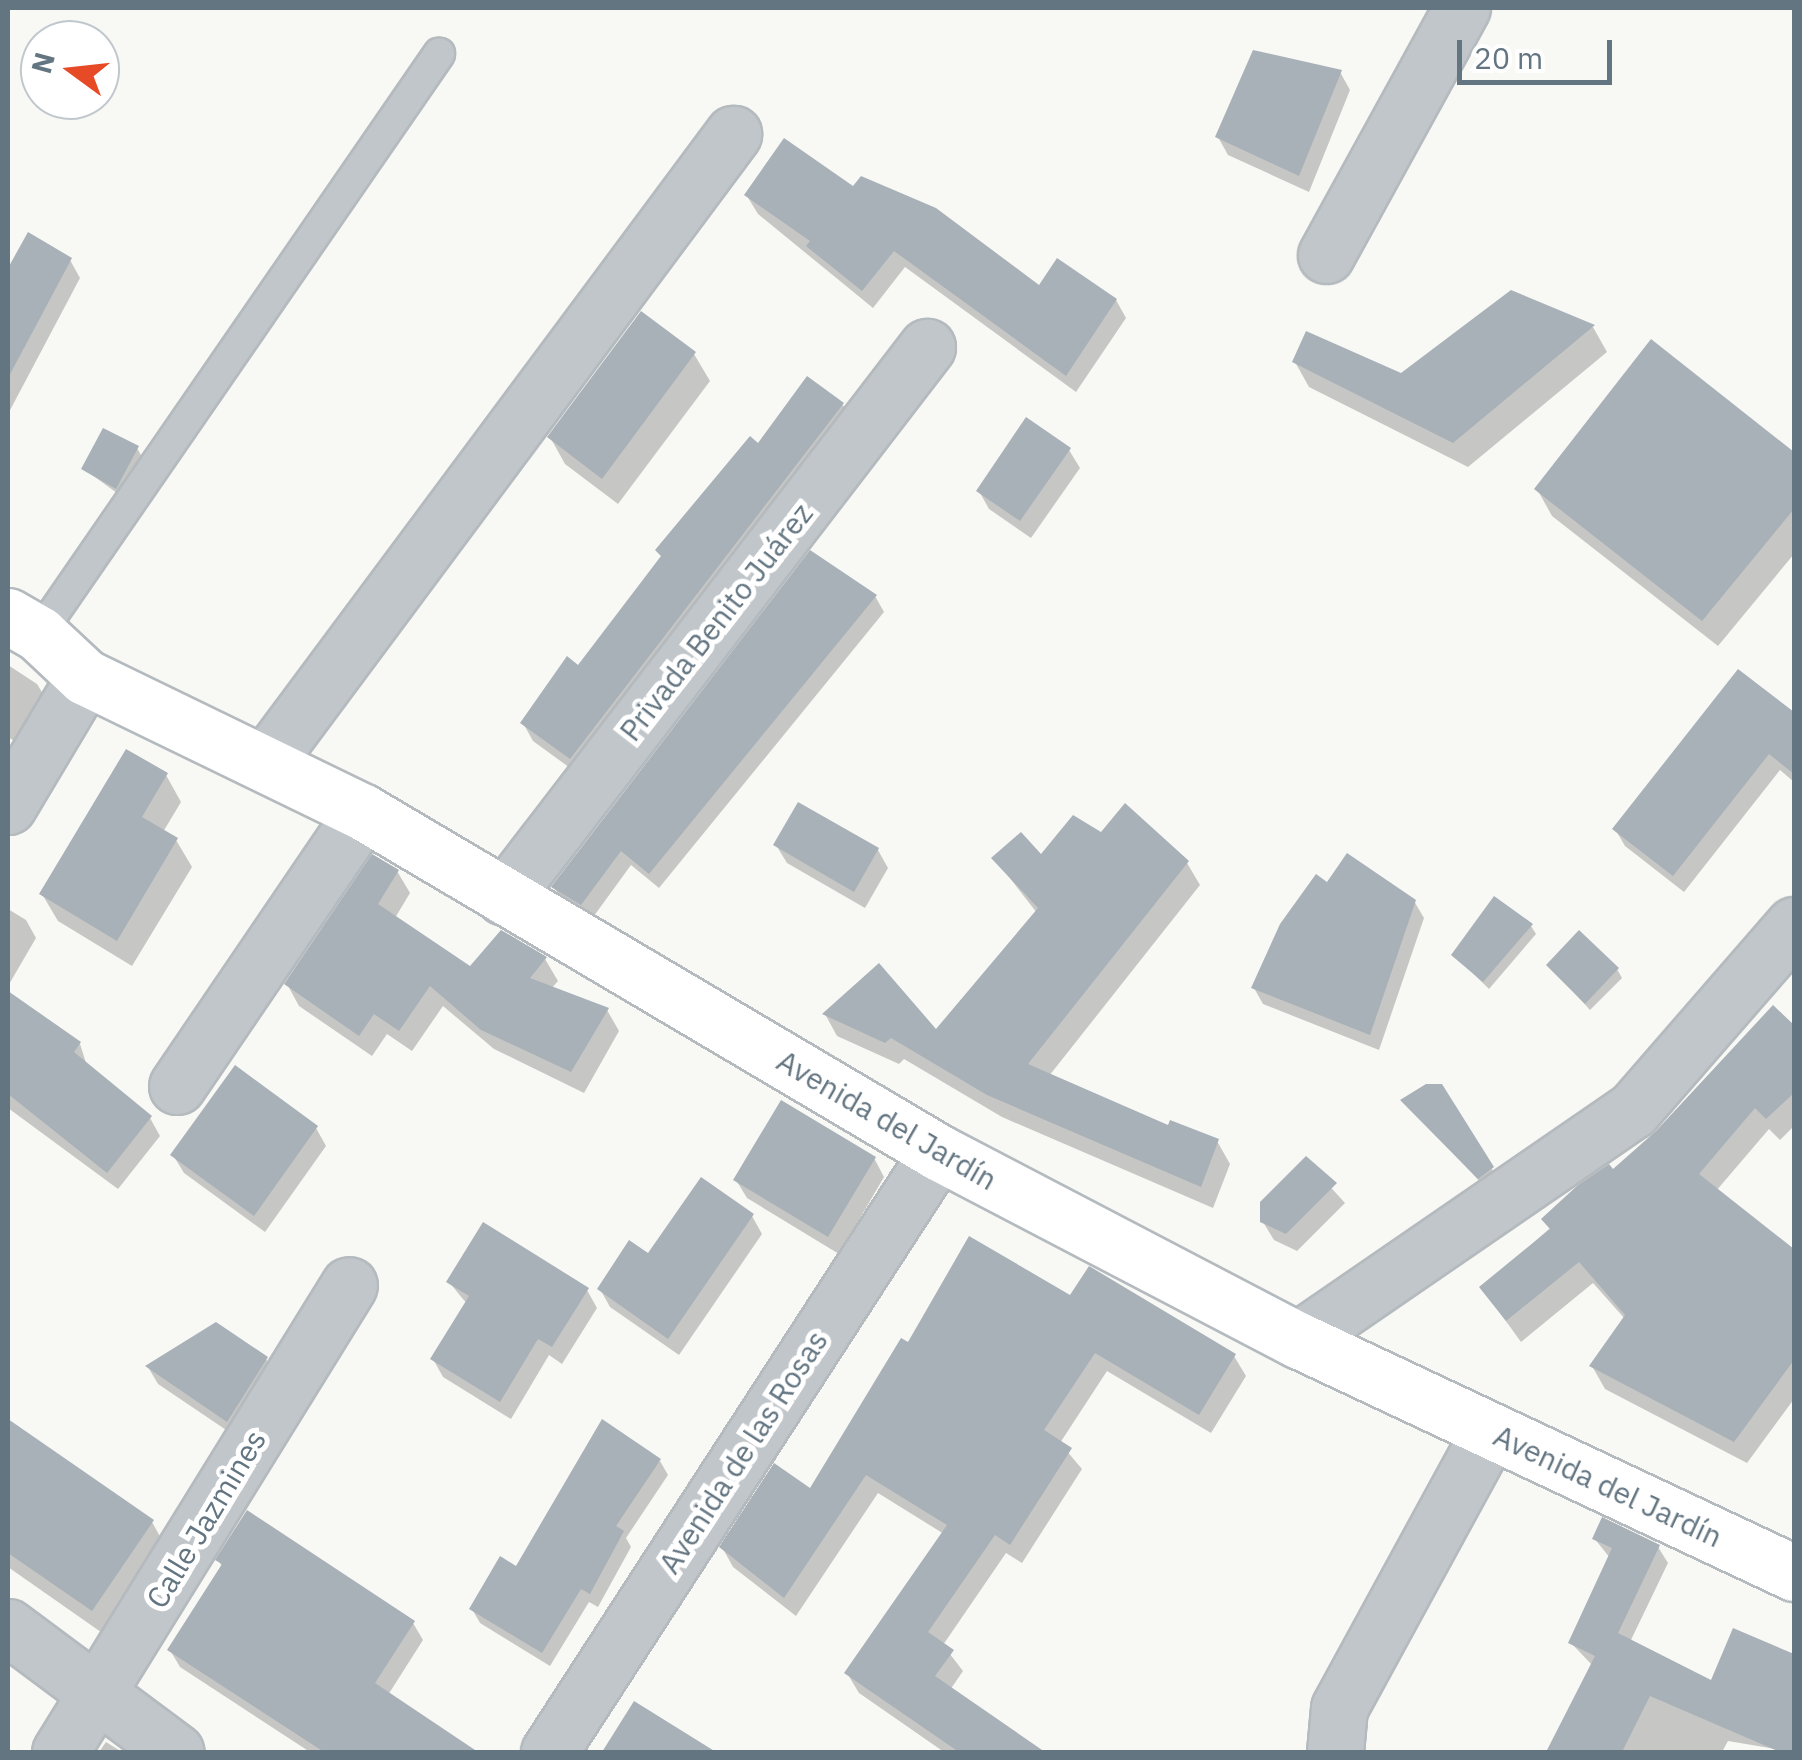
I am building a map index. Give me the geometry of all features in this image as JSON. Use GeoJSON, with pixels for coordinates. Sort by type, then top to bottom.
{"type":"FeatureCollection","features":[{"type":"Feature","properties":{"kind":"main road","name":"Avenida del Jardín"},"geometry":{"type":"LineString","coordinates":[[23,625],[85,677],[363,812],[938,1152],[1298,1340],[1794,1574]]}},
{"type":"Feature","properties":{"kind":"street"},"geometry":{"type":"LineString","coordinates":[[1326,255],[1462,8]]}},
{"type":"Feature","properties":{"kind":"street"},"geometry":{"type":"LineString","coordinates":[[266,762],[732,134]]}},
{"type":"Feature","properties":{"kind":"street","name":"Privada Benito Juárez"},"geometry":{"type":"LineString","coordinates":[[504,898],[927,347]]}},
{"type":"Feature","properties":{"kind":"street"},"geometry":{"type":"LineString","coordinates":[[8,806],[85,677]]}},
{"type":"Feature","properties":{"kind":"street"},"geometry":{"type":"LineString","coordinates":[[177,1086],[363,812]]}},
{"type":"Feature","properties":{"kind":"street"},"geometry":{"type":"LineString","coordinates":[[1298,1340],[1634,1110],[1794,925]]}},
{"type":"Feature","properties":{"kind":"street","name":"Avenida de las Rosas"},"geometry":{"type":"LineString","coordinates":[[549,1752],[938,1152]]}},
{"type":"Feature","properties":{"kind":"street","name":"Calle Jazmines"},"geometry":{"type":"LineString","coordinates":[[60,1752],[350,1285]]}},
{"type":"Feature","properties":{"kind":"street"},"geometry":{"type":"LineString","coordinates":[[1335,1752],[1339,1708],[1490,1431]]}},
{"type":"Feature","properties":{"kind":"street"},"geometry":{"type":"LineString","coordinates":[[8,1627],[176,1752]]}},
{"type":"Feature","properties":{"kind":"lane"},"geometry":{"type":"LineString","coordinates":[[23,625],[439,54]]}},
{"type":"Feature","properties":{"kind":"building"},"geometry":{"type":"Polygon","coordinates":[[[1253,50],[1342,70],[1299,176],[1215,137],[1253,50]]]}},
{"type":"Feature","properties":{"kind":"building"},"geometry":{"type":"Polygon","coordinates":[[[784,138],[853,186],[861,176],[936,208],[1039,285],[1057,258],[1117,299],[1066,376],[894,251],[862,291],[806,246],[810,241],[744,195],[784,138]]]}},
{"type":"Feature","properties":{"kind":"building"},"geometry":{"type":"Polygon","coordinates":[[[28,232],[72,258],[8,378],[8,268],[28,232]]]}},
{"type":"Feature","properties":{"kind":"building"},"geometry":{"type":"Polygon","coordinates":[[[1511,290],[1595,325],[1453,443],[1292,362],[1306,331],[1401,373],[1511,290]]]}},
{"type":"Feature","properties":{"kind":"building"},"geometry":{"type":"Polygon","coordinates":[[[641,311],[696,352],[602,479],[547,437],[641,311]]]}},
{"type":"Feature","properties":{"kind":"building"},"geometry":{"type":"Polygon","coordinates":[[[1651,339],[1794,452],[1794,509],[1702,621],[1534,489],[1651,339]]]}},
{"type":"Feature","properties":{"kind":"building"},"geometry":{"type":"Polygon","coordinates":[[[807,376],[844,403],[570,759],[520,723],[567,656],[578,665],[661,556],[655,550],[750,436],[758,443],[807,376]]]}},
{"type":"Feature","properties":{"kind":"building"},"geometry":{"type":"Polygon","coordinates":[[[1026,417],[1071,448],[1020,521],[976,491],[1026,417]]]}},
{"type":"Feature","properties":{"kind":"building"},"geometry":{"type":"Polygon","coordinates":[[[103,428],[139,446],[116,489],[81,469],[103,428]]]}},
{"type":"Feature","properties":{"kind":"building"},"geometry":{"type":"Polygon","coordinates":[[[810,550],[877,595],[649,874],[621,851],[581,905],[551,887],[810,550]]]}},
{"type":"Feature","properties":{"kind":"building"},"geometry":{"type":"Polygon","coordinates":[[[1738,669],[1794,712],[1794,774],[1769,754],[1673,876],[1612,829],[1738,669]]]}},
{"type":"Feature","properties":{"kind":"building"},"geometry":{"type":"Polygon","coordinates":[[[126,749],[168,773],[142,817],[178,838],[117,941],[39,894],[126,749]]]}},
{"type":"Feature","properties":{"kind":"building"},"geometry":{"type":"Polygon","coordinates":[[[798,802],[879,848],[854,892],[773,845],[798,802]]]}},
{"type":"Feature","properties":{"kind":"building"},"geometry":{"type":"Polygon","coordinates":[[[1125,803],[1189,861],[1028,1064],[1168,1125],[1170,1120],[1219,1139],[1201,1187],[987,1095],[891,1038],[885,1043],[822,1014],[879,963],[936,1029],[1038,908],[991,858],[1021,832],[1041,854],[1073,815],[1101,832],[1125,803]]]}},
{"type":"Feature","properties":{"kind":"building"},"geometry":{"type":"Polygon","coordinates":[[[1347,853],[1416,900],[1370,1035],[1251,988],[1280,924],[1316,874],[1327,882],[1347,853]]]}},
{"type":"Feature","properties":{"kind":"building"},"geometry":{"type":"Polygon","coordinates":[[[372,854],[399,870],[378,904],[470,966],[501,930],[547,957],[530,978],[609,1008],[571,1072],[481,1030],[430,986],[399,1031],[374,1014],[359,1036],[284,984],[372,854]]]}},
{"type":"Feature","properties":{"kind":"building"},"geometry":{"type":"Polygon","coordinates":[[[1494,896],[1533,924],[1483,982],[1451,955],[1494,896]]]}},
{"type":"Feature","properties":{"kind":"building"},"geometry":{"type":"Polygon","coordinates":[[[1579,930],[1619,968],[1585,1004],[1546,965],[1579,930]]]}},
{"type":"Feature","properties":{"kind":"building"},"geometry":{"type":"Polygon","coordinates":[[[8,991],[81,1042],[74,1052],[152,1116],[107,1173],[8,1094],[8,991]]]}},
{"type":"Feature","properties":{"kind":"building"},"geometry":{"type":"Polygon","coordinates":[[[1773,1005],[1794,1025],[1794,1093],[1766,1119],[1755,1108],[1699,1174],[1794,1249],[1794,1360],[1734,1442],[1589,1366],[1625,1315],[1579,1262],[1506,1321],[1479,1287],[1550,1229],[1541,1219],[1578,1185],[1609,1164],[1613,1169],[1656,1131],[1773,1005]]]}},
{"type":"Feature","properties":{"kind":"building"},"geometry":{"type":"Polygon","coordinates":[[[235,1065],[318,1126],[254,1216],[170,1155],[235,1065]]]}},
{"type":"Feature","properties":{"kind":"building"},"geometry":{"type":"Polygon","coordinates":[[[1426,1084],[1442,1084],[1494,1167],[1478,1179],[1400,1100],[1426,1084]]]}},
{"type":"Feature","properties":{"kind":"building"},"geometry":{"type":"Polygon","coordinates":[[[781,1100],[876,1157],[828,1237],[733,1180],[781,1100]]]}},
{"type":"Feature","properties":{"kind":"building"},"geometry":{"type":"Polygon","coordinates":[[[1306,1156],[1337,1183],[1286,1234],[1260,1222],[1260,1202],[1306,1156]]]}},
{"type":"Feature","properties":{"kind":"building"},"geometry":{"type":"Polygon","coordinates":[[[701,1177],[754,1214],[668,1339],[597,1289],[629,1240],[648,1253],[701,1177]]]}},
{"type":"Feature","properties":{"kind":"building"},"geometry":{"type":"Polygon","coordinates":[[[483,1222],[589,1288],[552,1347],[538,1339],[500,1402],[430,1359],[469,1296],[446,1282],[483,1222]]]}},
{"type":"Feature","properties":{"kind":"building"},"geometry":{"type":"Polygon","coordinates":[[[969,1236],[1070,1295],[1089,1266],[1236,1354],[1199,1415],[1095,1353],[1044,1430],[1072,1448],[1010,1545],[995,1535],[928,1632],[954,1650],[935,1676],[1045,1752],[959,1752],[844,1673],[947,1525],[866,1475],[784,1598],[719,1547],[774,1463],[810,1488],[901,1338],[908,1342],[969,1236]]]}},
{"type":"Feature","properties":{"kind":"building"},"geometry":{"type":"Polygon","coordinates":[[[216,1322],[268,1357],[227,1422],[145,1366],[216,1322]]]}},
{"type":"Feature","properties":{"kind":"building"},"geometry":{"type":"Polygon","coordinates":[[[8,1419],[154,1520],[92,1611],[8,1553],[8,1419]]]}},
{"type":"Feature","properties":{"kind":"building"},"geometry":{"type":"Polygon","coordinates":[[[602,1419],[661,1459],[616,1526],[624,1531],[590,1594],[581,1589],[542,1653],[469,1609],[500,1556],[516,1566],[602,1419]]]}},
{"type":"Feature","properties":{"kind":"building"},"geometry":{"type":"Polygon","coordinates":[[[247,1510],[415,1621],[375,1683],[478,1752],[324,1752],[167,1650],[222,1564],[215,1560],[247,1510]]]}},
{"type":"Feature","properties":{"kind":"building"},"geometry":{"type":"Polygon","coordinates":[[[1602,1517],[1660,1545],[1618,1633],[1711,1680],[1733,1628],[1794,1654],[1794,1752],[1780,1752],[1650,1696],[1622,1752],[1546,1752],[1595,1656],[1568,1643],[1612,1548],[1592,1539],[1602,1517]]]}},
{"type":"Feature","properties":{"kind":"building"},"geometry":{"type":"Polygon","coordinates":[[[634,1701],[716,1752],[602,1752],[634,1701]]]}}]}
